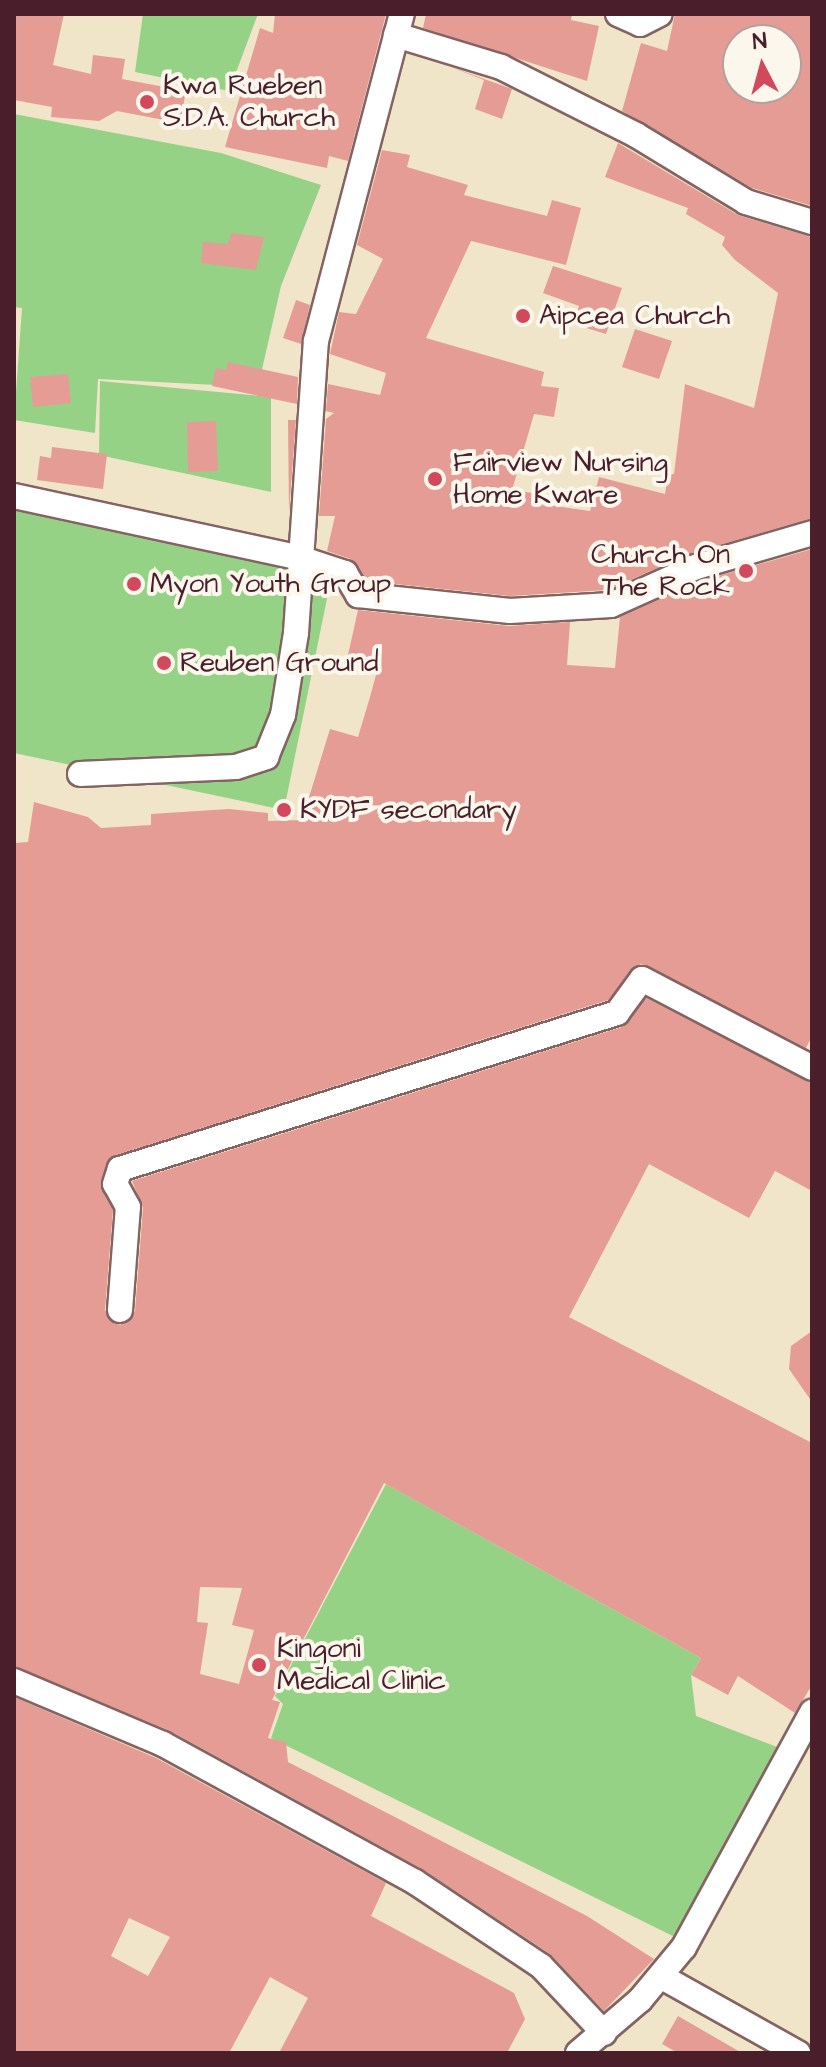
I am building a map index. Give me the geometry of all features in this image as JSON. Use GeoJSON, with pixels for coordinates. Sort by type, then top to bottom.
{"type":"FeatureCollection","features":[{"type":"Feature","properties":{"kind":"street"},"geometry":{"type":"LineString","coordinates":[[618,14],[640,24],[660,14]]}},
{"type":"Feature","properties":{"kind":"street"},"geometry":{"type":"LineString","coordinates":[[80,774],[236,767],[266,757],[283,715],[296,633],[296,557],[316,341],[399,25],[501,67],[636,135],[746,202],[812,222]]}},
{"type":"Feature","properties":{"kind":"street"},"geometry":{"type":"LineString","coordinates":[[14,496],[296,557],[345,573],[358,595],[510,611],[589,610],[696,567],[812,533]]}},
{"type":"Feature","properties":{"kind":"street"},"geometry":{"type":"LineString","coordinates":[[120,1310],[128,1207],[115,1184],[120,1169],[617,1013],[642,979],[812,1068]]}},
{"type":"Feature","properties":{"kind":"street"},"geometry":{"type":"LineString","coordinates":[[14,1681],[163,1744],[415,1882],[541,1966],[604,2033]]}},
{"type":"Feature","properties":{"kind":"street"},"geometry":{"type":"LineString","coordinates":[[578,2053],[604,2033],[662,1977],[812,1712]]}},
{"type":"Feature","properties":{"kind":"street"},"geometry":{"type":"LineString","coordinates":[[662,1977],[798,2053]]}},
{"type":"Feature","properties":{"kind":"green space"},"geometry":{"type":"Polygon","coordinates":[[[143,14],[258,14],[229,91],[135,72],[143,14]]]}},
{"type":"Feature","properties":{"kind":"green space"},"geometry":{"type":"Polygon","coordinates":[[[14,114],[221,153],[321,185],[281,286],[258,387],[98,379],[95,433],[14,420],[22,308],[14,307],[14,114]]]}},
{"type":"Feature","properties":{"kind":"green space"},"geometry":{"type":"Polygon","coordinates":[[[100,381],[271,397],[271,492],[99,455],[100,381]]]}},
{"type":"Feature","properties":{"kind":"green space","name":"Reuben Ground"},"geometry":{"type":"Polygon","coordinates":[[[14,510],[332,574],[284,810],[14,753],[14,510]]]}},
{"type":"Feature","properties":{"kind":"green space"},"geometry":{"type":"Polygon","coordinates":[[[386,1484],[701,1658],[691,1675],[696,1716],[777,1747],[687,1943],[271,1738],[283,1704],[275,1696],[386,1484]]]}},
{"type":"Feature","properties":{"kind":"building"},"geometry":{"type":"Polygon","coordinates":[[[14,14],[64,14],[53,65],[91,74],[93,55],[125,59],[122,79],[186,91],[180,123],[117,111],[99,121],[51,117],[52,107],[14,100],[14,14]]]}},
{"type":"Feature","properties":{"kind":"building"},"geometry":{"type":"Polygon","coordinates":[[[275,14],[386,14],[348,161],[329,156],[327,168],[225,147],[260,28],[273,33],[275,14]]]}},
{"type":"Feature","properties":{"kind":"building"},"geometry":{"type":"Polygon","coordinates":[[[426,14],[572,14],[571,20],[599,26],[587,81],[423,28],[426,14]]]}},
{"type":"Feature","properties":{"kind":"building"},"geometry":{"type":"Polygon","coordinates":[[[675,14],[812,14],[812,206],[752,188],[622,111],[641,43],[667,51],[675,14]]]}},
{"type":"Feature","properties":{"kind":"building"},"geometry":{"type":"Polygon","coordinates":[[[448,66],[512,89],[502,119],[475,109],[484,80],[448,66]]]}},
{"type":"Feature","properties":{"kind":"building"},"geometry":{"type":"Polygon","coordinates":[[[618,143],[738,215],[812,237],[812,518],[692,553],[607,590],[510,596],[367,581],[351,559],[327,551],[335,516],[319,516],[326,419],[334,413],[326,411],[328,384],[380,395],[386,373],[330,354],[339,312],[356,314],[383,259],[357,245],[382,150],[410,155],[407,167],[468,185],[464,195],[547,216],[552,200],[581,208],[566,265],[471,241],[426,338],[544,372],[541,386],[559,388],[554,417],[534,414],[512,490],[540,494],[541,504],[590,511],[599,477],[665,494],[668,474],[674,474],[685,384],[754,408],[778,293],[735,260],[722,245],[725,237],[686,214],[688,208],[605,177],[618,143]]]}},
{"type":"Feature","properties":{"kind":"building"},"geometry":{"type":"Polygon","coordinates":[[[231,233],[264,237],[256,270],[201,263],[203,242],[228,244],[231,233]]]}},
{"type":"Feature","properties":{"kind":"building"},"geometry":{"type":"Polygon","coordinates":[[[553,266],[622,288],[606,334],[573,324],[579,306],[543,293],[553,266]]]}},
{"type":"Feature","properties":{"kind":"building"},"geometry":{"type":"Polygon","coordinates":[[[296,300],[310,305],[301,344],[283,338],[296,300]]]}},
{"type":"Feature","properties":{"kind":"building"},"geometry":{"type":"Polygon","coordinates":[[[635,329],[672,341],[659,379],[622,367],[635,329]]]}},
{"type":"Feature","properties":{"kind":"building"},"geometry":{"type":"Polygon","coordinates":[[[228,362],[298,377],[297,404],[212,386],[216,368],[226,370],[228,362]]]}},
{"type":"Feature","properties":{"kind":"building"},"geometry":{"type":"Polygon","coordinates":[[[68,374],[71,403],[33,407],[30,377],[68,374]]]}},
{"type":"Feature","properties":{"kind":"building"},"geometry":{"type":"Polygon","coordinates":[[[288,420],[296,420],[289,512],[288,420]]]}},
{"type":"Feature","properties":{"kind":"building"},"geometry":{"type":"Polygon","coordinates":[[[216,421],[218,471],[188,472],[187,422],[216,421]]]}},
{"type":"Feature","properties":{"kind":"building"},"geometry":{"type":"Polygon","coordinates":[[[52,447],[107,454],[103,489],[37,480],[40,456],[51,458],[52,447]]]}},
{"type":"Feature","properties":{"kind":"building"},"geometry":{"type":"Polygon","coordinates":[[[812,549],[812,1036],[806,1048],[641,964],[608,1000],[116,1155],[101,1180],[113,1210],[105,1310],[120,1325],[135,1311],[143,1208],[132,1181],[622,1027],[646,998],[812,1083],[812,1191],[775,1171],[749,1218],[649,1164],[569,1317],[812,1443],[812,1685],[795,1713],[738,1676],[728,1695],[691,1675],[701,1658],[384,1483],[272,1700],[280,1702],[268,1738],[286,1742],[288,1762],[587,1916],[654,1959],[604,2011],[550,1954],[422,1869],[170,1731],[14,1666],[14,843],[28,842],[34,802],[88,817],[101,828],[151,825],[151,814],[229,809],[268,813],[268,821],[302,820],[330,729],[358,737],[380,660],[348,655],[358,610],[509,626],[570,622],[567,665],[615,668],[620,617],[701,581],[812,549]],[[200,1587],[197,1622],[208,1623],[200,1674],[239,1684],[254,1630],[232,1625],[242,1588],[200,1587]]]}},
{"type":"Feature","properties":{"kind":"building"},"geometry":{"type":"Polygon","coordinates":[[[812,1331],[812,1402],[789,1369],[791,1346],[812,1331]]]}},
{"type":"Feature","properties":{"kind":"building"},"geometry":{"type":"Polygon","coordinates":[[[14,1697],[156,1758],[386,1883],[371,1916],[514,1993],[525,2019],[507,2053],[279,2053],[308,1998],[270,1977],[229,2053],[14,2053],[14,1697]],[[129,1918],[111,1956],[148,1976],[170,1937],[129,1918]]]}},
{"type":"Feature","properties":{"kind":"building"},"geometry":{"type":"Polygon","coordinates":[[[678,2016],[742,2053],[678,2053],[662,2044],[678,2016]]]}},
{"type":"Feature","properties":{"kind":"place","name":"Kwa Rueben S.D.A. Church"},"geometry":{"type":"Point","coordinates":[147,102]}},
{"type":"Feature","properties":{"kind":"place","name":"Aipcea Church"},"geometry":{"type":"Point","coordinates":[523,316]}},
{"type":"Feature","properties":{"kind":"place","name":"Fairview Nursing Home Kware"},"geometry":{"type":"Point","coordinates":[435,479]}},
{"type":"Feature","properties":{"kind":"place","name":"Church On The Rock"},"geometry":{"type":"Point","coordinates":[746,571]}},
{"type":"Feature","properties":{"kind":"place","name":"Myon Youth Group"},"geometry":{"type":"Point","coordinates":[134,584]}},
{"type":"Feature","properties":{"kind":"place","name":"Reuben Ground"},"geometry":{"type":"Point","coordinates":[164,663]}},
{"type":"Feature","properties":{"kind":"place","name":"KYDF secondary"},"geometry":{"type":"Point","coordinates":[284,810]}},
{"type":"Feature","properties":{"kind":"place","name":"Kingoni Medical Clinic"},"geometry":{"type":"Point","coordinates":[259,1665]}}]}
